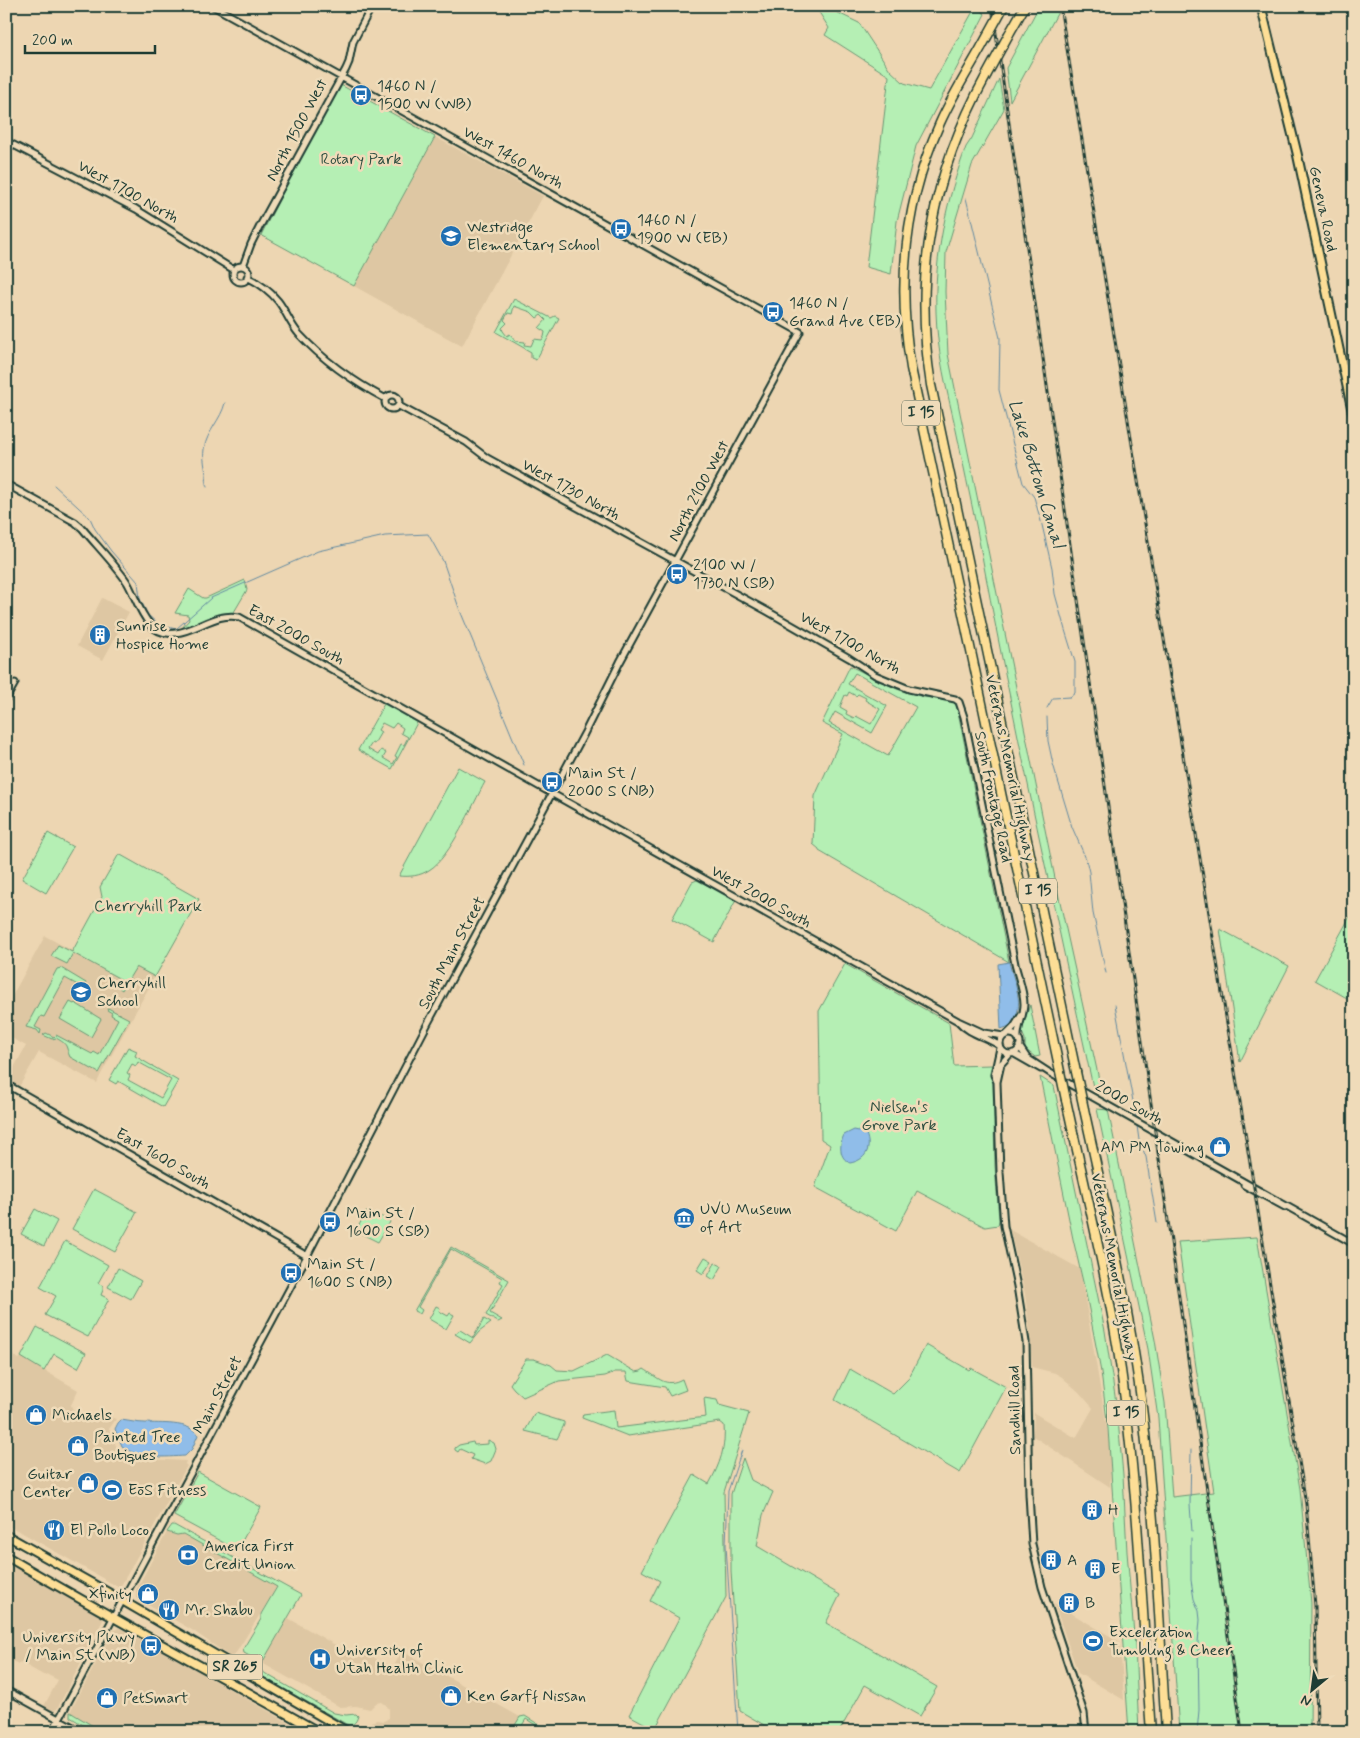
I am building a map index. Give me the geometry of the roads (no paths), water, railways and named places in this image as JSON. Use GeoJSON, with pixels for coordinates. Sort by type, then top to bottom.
{"type":"FeatureCollection","features":[{"type":"Feature","properties":{"kind":"highway","name":"Veterans Memorial Highway"},"geometry":{"type":"LineString","coordinates":[[1004,6],[940,122],[921,176],[912,211],[907,244],[904,277],[905,320],[912,368],[1112,1320],[1124,1394],[1132,1463],[1151,1732]]}},
{"type":"Feature","properties":{"kind":"highway","name":"Veterans Memorial Highway"},"geometry":{"type":"LineString","coordinates":[[1024,6],[986,76],[955,141],[944,171],[928,243],[924,284],[925,343],[931,385],[1126,1307],[1140,1392],[1148,1470],[1166,1732]]}},
{"type":"Feature","properties":{"kind":"main road","name":"Geneva Road"},"geometry":{"type":"LineString","coordinates":[[1261,6],[1296,153],[1354,419]]}},
{"type":"Feature","properties":{"kind":"main road","name":"SR 265"},"geometry":{"type":"LineString","coordinates":[[8,1536],[348,1732]]}},
{"type":"Feature","properties":{"kind":"main road","name":"SR 265"},"geometry":{"type":"LineString","coordinates":[[6,1556],[319,1732]]}},
{"type":"Feature","properties":{"kind":"street","name":"West 1460 North"},"geometry":{"type":"LineString","coordinates":[[213,6],[800,332]]}},
{"type":"Feature","properties":{"kind":"street","name":"North 1500 West"},"geometry":{"type":"LineString","coordinates":[[243,266],[260,226],[349,62],[353,42],[372,6]]}},
{"type":"Feature","properties":{"kind":"street","name":"West 1700 North"},"geometry":{"type":"LineString","coordinates":[[6,141],[136,209],[234,270]]}},
{"type":"Feature","properties":{"kind":"street"},"geometry":{"type":"LineString","coordinates":[[238,266],[243,266],[248,272],[248,277],[244,281],[236,280],[233,275],[234,270],[238,266]]}},
{"type":"Feature","properties":{"kind":"street"},"geometry":{"type":"LineString","coordinates":[[248,277],[260,284],[278,301],[297,332],[324,358],[363,386],[386,399]]}},
{"type":"Feature","properties":{"kind":"street","name":"North 2100 West"},"geometry":{"type":"LineString","coordinates":[[620,662],[800,332]]}},
{"type":"Feature","properties":{"kind":"street"},"geometry":{"type":"LineString","coordinates":[[390,395],[396,396],[399,400],[398,406],[394,409],[388,409],[385,404],[386,399],[390,395]]}},
{"type":"Feature","properties":{"kind":"street","name":"West 1730 North"},"geometry":{"type":"LineString","coordinates":[[398,406],[466,442],[487,458],[734,592]]}},
{"type":"Feature","properties":{"kind":"street","name":"East 2000 South"},"geometry":{"type":"LineString","coordinates":[[6,484],[75,522],[82,528],[127,583],[137,606],[146,619],[160,632],[180,633],[220,617],[232,615],[239,617],[551,793]]}},
{"type":"Feature","properties":{"kind":"street","name":"West 1700 North"},"geometry":{"type":"LineString","coordinates":[[734,592],[884,679],[909,689],[940,695],[959,702]]}},
{"type":"Feature","properties":{"kind":"street","name":"South Main Street"},"geometry":{"type":"LineString","coordinates":[[307,1256],[428,1023],[620,662]]}},
{"type":"Feature","properties":{"kind":"street"},"geometry":{"type":"LineString","coordinates":[[6,699],[16,683]]}},
{"type":"Feature","properties":{"kind":"street","name":"South Frontage Road"},"geometry":{"type":"LineString","coordinates":[[959,702],[964,717],[1015,964],[1023,993],[1024,1005],[1018,1039]]}},
{"type":"Feature","properties":{"kind":"street","name":"West 2000 South"},"geometry":{"type":"LineString","coordinates":[[551,793],[958,1022],[984,1033],[1005,1036]]}},
{"type":"Feature","properties":{"kind":"street"},"geometry":{"type":"LineString","coordinates":[[1022,1014],[1014,1027],[1000,1041],[1000,1047],[1004,1052],[1012,1054],[1034,1067],[1050,1073]]}},
{"type":"Feature","properties":{"kind":"street","name":"West 2000 South"},"geometry":{"type":"LineString","coordinates":[[958,1022],[963,1027],[989,1038],[1000,1047]]}},
{"type":"Feature","properties":{"kind":"street"},"geometry":{"type":"LineString","coordinates":[[1005,1036],[1013,1035],[1018,1039],[1019,1046],[1027,1058],[1050,1073]]}},
{"type":"Feature","properties":{"kind":"street"},"geometry":{"type":"LineString","coordinates":[[1012,1054],[1017,1051],[1019,1046]]}},
{"type":"Feature","properties":{"kind":"street","name":"Sandhill Road"},"geometry":{"type":"LineString","coordinates":[[997,1082],[994,1075],[1000,1047]]}},
{"type":"Feature","properties":{"kind":"street","name":"Sandhill Road"},"geometry":{"type":"LineString","coordinates":[[1012,1054],[1001,1064],[997,1082],[1000,1172],[1004,1226],[1017,1286],[1026,1342],[1029,1494],[1032,1544],[1042,1587],[1084,1713],[1086,1732]]}},
{"type":"Feature","properties":{"kind":"street","name":"2000 South"},"geometry":{"type":"LineString","coordinates":[[1050,1073],[1221,1170],[1277,1205],[1288,1208],[1354,1244]]}},
{"type":"Feature","properties":{"kind":"street","name":"East 1600 South"},"geometry":{"type":"LineString","coordinates":[[6,1084],[307,1256]]}},
{"type":"Feature","properties":{"kind":"street","name":"Main Street"},"geometry":{"type":"LineString","coordinates":[[52,1732],[307,1256]]}},
{"type":"Feature","properties":{"kind":"street"},"geometry":{"type":"LineString","coordinates":[[6,1690],[82,1732]]}},
{"type":"Feature","properties":{"kind":"water"},"geometry":{"type":"Polygon","coordinates":[[[1009,962],[1018,993],[1018,1010],[1016,1017],[1010,1025],[1001,1029],[998,964],[1009,962]]]}},
{"type":"Feature","properties":{"kind":"water"},"geometry":{"type":"Polygon","coordinates":[[[854,1130],[866,1134],[868,1149],[864,1156],[856,1162],[850,1163],[842,1155],[841,1143],[844,1135],[854,1130]]]}},
{"type":"Feature","properties":{"kind":"water"},"geometry":{"type":"Polygon","coordinates":[[[121,1420],[181,1425],[188,1427],[198,1435],[192,1449],[185,1456],[144,1456],[122,1446],[115,1429],[121,1420]]]}},
{"type":"Feature","properties":{"kind":"waterway","name":"Lake Bottom Canal"},"geometry":{"type":"LineString","coordinates":[[966,198],[1000,338],[999,390],[1023,483],[1034,497],[1042,525],[1052,568],[1055,594],[1075,662],[1075,693],[1070,697],[1053,698],[1047,708]]}},
{"type":"Feature","properties":{"kind":"waterway"},"geometry":{"type":"LineString","coordinates":[[207,487],[204,449],[225,403]]}},
{"type":"Feature","properties":{"kind":"waterway"},"geometry":{"type":"LineString","coordinates":[[54,485],[90,518],[95,529],[111,551],[138,582],[140,599],[148,615],[159,625],[176,629],[211,598],[318,551],[385,536],[428,534],[443,561],[459,608],[524,765]]}},
{"type":"Feature","properties":{"kind":"waterway","name":"Lake Bottom Canal"},"geometry":{"type":"LineString","coordinates":[[1047,717],[1048,741],[1053,764],[1072,827],[1086,859],[1089,872],[1093,913],[1106,973]]}},
{"type":"Feature","properties":{"kind":"waterway","name":"Lake Bottom Canal"},"geometry":{"type":"LineString","coordinates":[[1115,1005],[1136,1117]]}},
{"type":"Feature","properties":{"kind":"waterway","name":"Lake Bottom Canal"},"geometry":{"type":"LineString","coordinates":[[1137,1126],[1139,1140],[1146,1157],[1157,1223]]}},
{"type":"Feature","properties":{"kind":"waterway"},"geometry":{"type":"LineString","coordinates":[[738,1732],[726,1545],[728,1491],[742,1450]]}},
{"type":"Feature","properties":{"kind":"waterway","name":"Lake Bottom Canal"},"geometry":{"type":"LineString","coordinates":[[1191,1450],[1190,1505],[1192,1531]]}},
{"type":"Feature","properties":{"kind":"waterway","name":"Lake Bottom Canal"},"geometry":{"type":"LineString","coordinates":[[1191,1538],[1191,1580],[1200,1620],[1197,1732]]}},
{"type":"Feature","properties":{"kind":"railway"},"geometry":{"type":"LineString","coordinates":[[992,6],[1242,1732]]}},
{"type":"Feature","properties":{"kind":"railway"},"geometry":{"type":"LineString","coordinates":[[1060,6],[1306,1504],[1315,1606],[1317,1732]]}},
{"type":"Feature","properties":{"kind":"place","name":"1460 N / 1500 W (WB)"},"geometry":{"type":"Point","coordinates":[361,95]}},
{"type":"Feature","properties":{"kind":"place","name":"1460 N / 1900 W (EB)"},"geometry":{"type":"Point","coordinates":[621,229]}},
{"type":"Feature","properties":{"kind":"place","name":"Westridge Elementary School"},"geometry":{"type":"Point","coordinates":[451,236]}},
{"type":"Feature","properties":{"kind":"place","name":"1460 N / Grand Ave (EB)"},"geometry":{"type":"Point","coordinates":[773,312]}},
{"type":"Feature","properties":{"kind":"place","name":"2100 W / 1730 N (SB)"},"geometry":{"type":"Point","coordinates":[677,574]}},
{"type":"Feature","properties":{"kind":"place","name":"Sunrise Hospice Home"},"geometry":{"type":"Point","coordinates":[100,635]}},
{"type":"Feature","properties":{"kind":"place","name":"Main St / 2000 S (NB)"},"geometry":{"type":"Point","coordinates":[552,782]}},
{"type":"Feature","properties":{"kind":"place","name":"Cherryhill School"},"geometry":{"type":"Point","coordinates":[81,992]}},
{"type":"Feature","properties":{"kind":"place","name":"AM PM Towing"},"geometry":{"type":"Point","coordinates":[1220,1147]}},
{"type":"Feature","properties":{"kind":"place","name":"UVU Museum of Art"},"geometry":{"type":"Point","coordinates":[684,1218]}},
{"type":"Feature","properties":{"kind":"place","name":"Main St / 1600 S (SB)"},"geometry":{"type":"Point","coordinates":[330,1222]}},
{"type":"Feature","properties":{"kind":"place","name":"Main St / 1600 S (NB)"},"geometry":{"type":"Point","coordinates":[291,1273]}},
{"type":"Feature","properties":{"kind":"place","name":"Michaels"},"geometry":{"type":"Point","coordinates":[36,1415]}},
{"type":"Feature","properties":{"kind":"place","name":"Painted Tree Boutiques"},"geometry":{"type":"Point","coordinates":[78,1446]}},
{"type":"Feature","properties":{"kind":"place","name":"Guitar Center"},"geometry":{"type":"Point","coordinates":[88,1483]}},
{"type":"Feature","properties":{"kind":"place","name":"EōS Fitness"},"geometry":{"type":"Point","coordinates":[112,1490]}},
{"type":"Feature","properties":{"kind":"place","name":"H"},"geometry":{"type":"Point","coordinates":[1092,1510]}},
{"type":"Feature","properties":{"kind":"place","name":"El Pollo Loco"},"geometry":{"type":"Point","coordinates":[54,1530]}},
{"type":"Feature","properties":{"kind":"place","name":"America First Credit Union"},"geometry":{"type":"Point","coordinates":[188,1555]}},
{"type":"Feature","properties":{"kind":"place","name":"A"},"geometry":{"type":"Point","coordinates":[1051,1560]}},
{"type":"Feature","properties":{"kind":"place","name":"E"},"geometry":{"type":"Point","coordinates":[1095,1569]}},
{"type":"Feature","properties":{"kind":"place","name":"Xfinity"},"geometry":{"type":"Point","coordinates":[148,1594]}},
{"type":"Feature","properties":{"kind":"place","name":"B"},"geometry":{"type":"Point","coordinates":[1069,1603]}},
{"type":"Feature","properties":{"kind":"place","name":"Mr. Shabu"},"geometry":{"type":"Point","coordinates":[169,1610]}},
{"type":"Feature","properties":{"kind":"place","name":"Exceleration Tumbling & Cheer"},"geometry":{"type":"Point","coordinates":[1093,1641]}},
{"type":"Feature","properties":{"kind":"place","name":"University Pkwy / Main St (WB)"},"geometry":{"type":"Point","coordinates":[151,1646]}},
{"type":"Feature","properties":{"kind":"place","name":"University of Utah Health Clinic"},"geometry":{"type":"Point","coordinates":[320,1659]}},
{"type":"Feature","properties":{"kind":"place","name":"Ken Garff Nissan"},"geometry":{"type":"Point","coordinates":[451,1696]}},
{"type":"Feature","properties":{"kind":"place","name":"PetSmart"},"geometry":{"type":"Point","coordinates":[107,1698]}},
{"type":"Feature","properties":{"kind":"park label","name":"Rotary Park"},"geometry":{"type":"Point","coordinates":[361,159]}},
{"type":"Feature","properties":{"kind":"park label","name":"Cherryhill Park"},"geometry":{"type":"Point","coordinates":[148,906]}},
{"type":"Feature","properties":{"kind":"park label","name":"Nielsen's Grove Park"},"geometry":{"type":"Point","coordinates":[899,1116]}}]}
